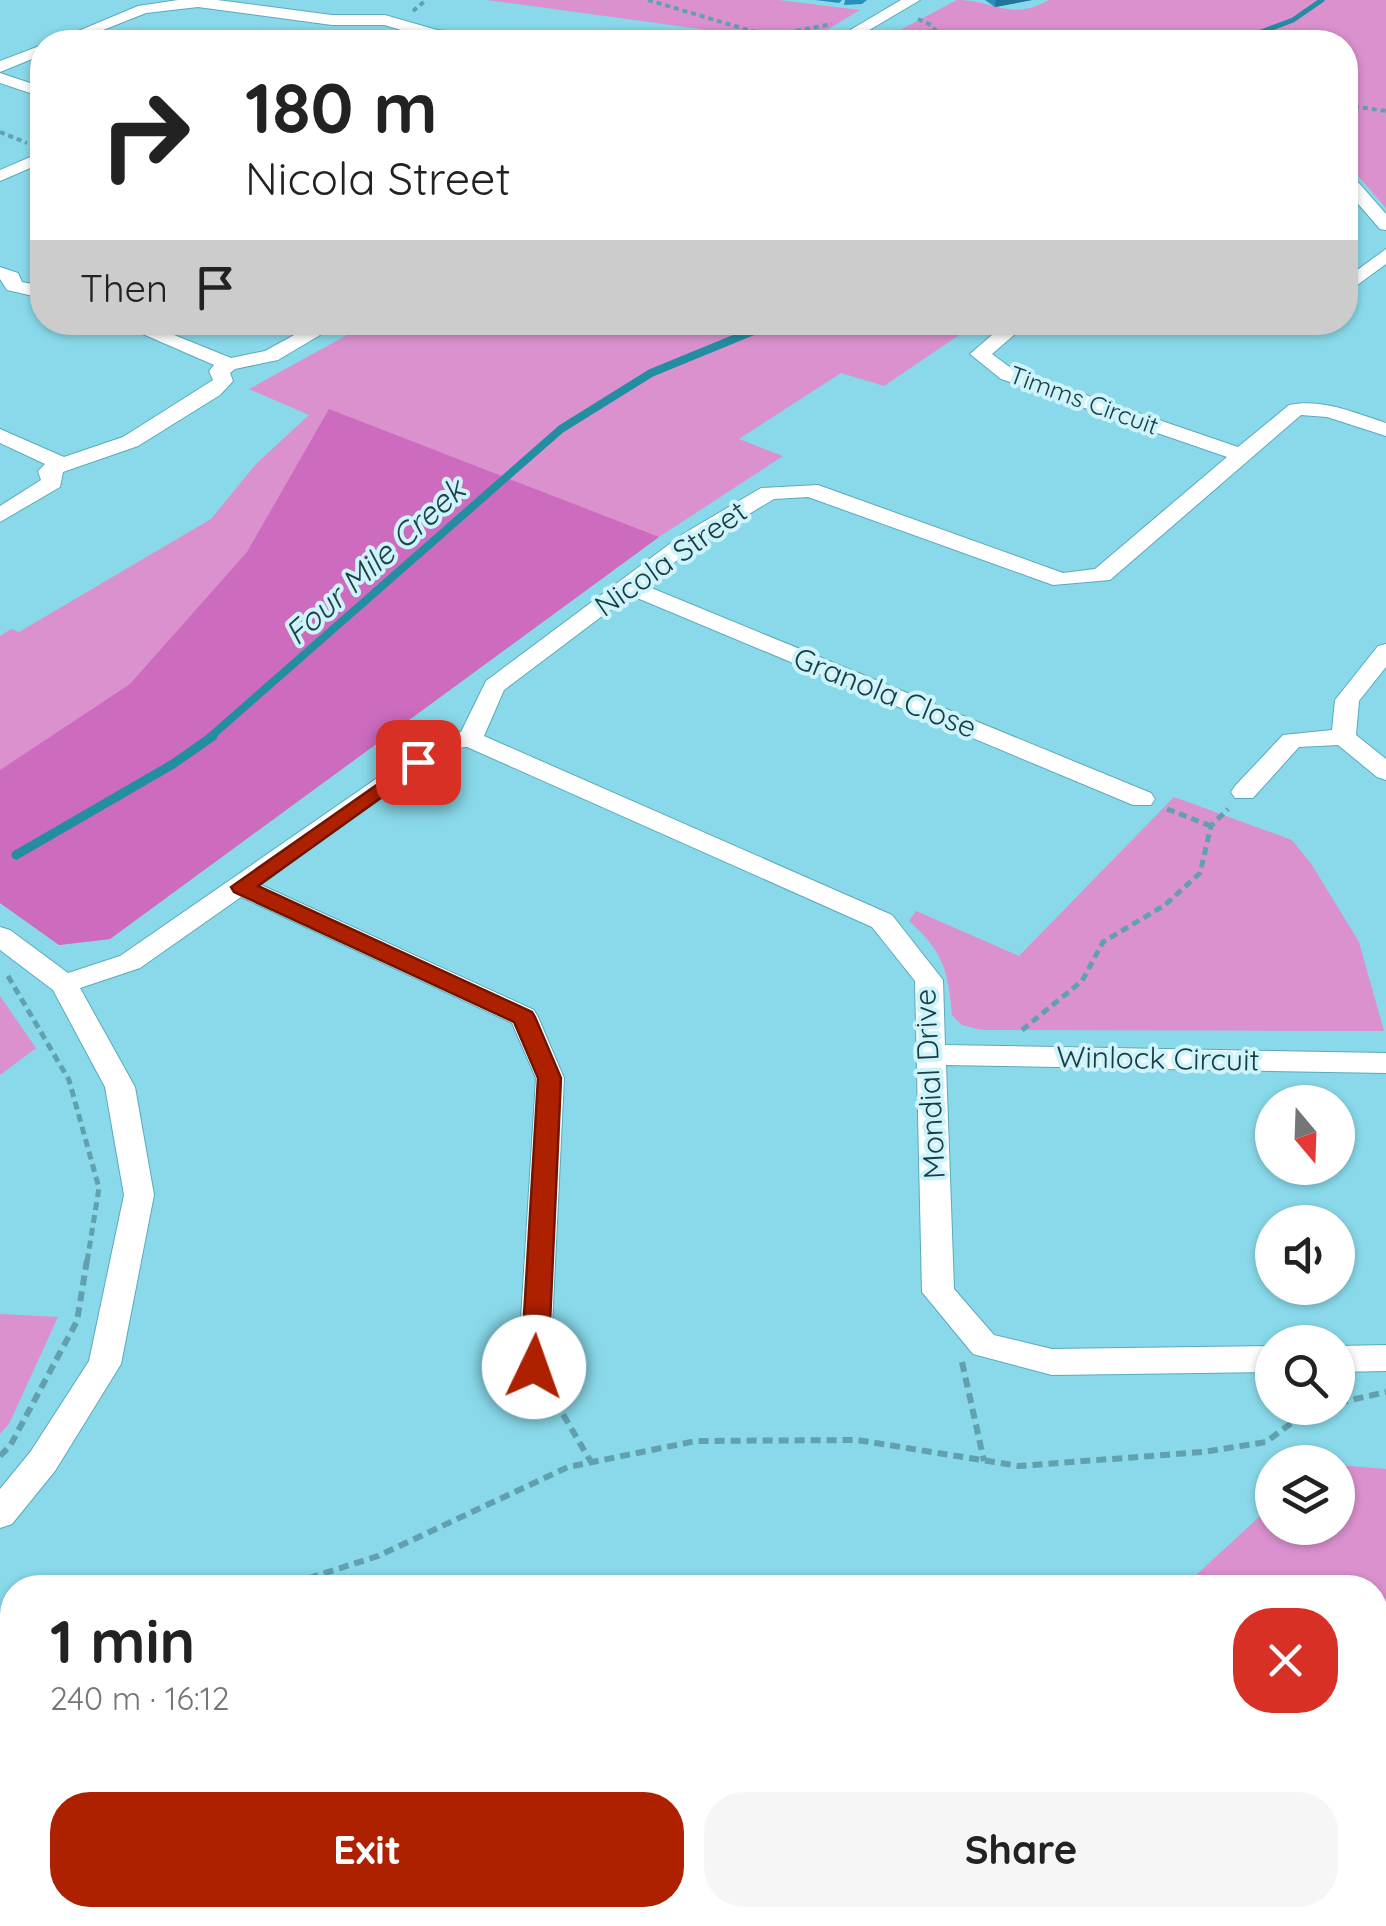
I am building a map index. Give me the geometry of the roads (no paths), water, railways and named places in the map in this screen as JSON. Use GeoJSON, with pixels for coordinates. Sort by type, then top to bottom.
{"type":"FeatureCollection","features":[{"type":"Feature","properties":{"kind":"street"},"geometry":{"type":"LineString","coordinates":[[860,30],[912,0]]}},
{"type":"Feature","properties":{"kind":"street"},"geometry":{"type":"LineString","coordinates":[[90,30],[143,9],[184,2],[332,20],[386,20],[419,30]]}},
{"type":"Feature","properties":{"kind":"street"},"geometry":{"type":"LineString","coordinates":[[386,20],[402,7]]}},
{"type":"Feature","properties":{"kind":"street"},"geometry":{"type":"LineString","coordinates":[[0,68],[30,55]]}},
{"type":"Feature","properties":{"kind":"street"},"geometry":{"type":"LineString","coordinates":[[0,78],[30,88]]}},
{"type":"Feature","properties":{"kind":"street"},"geometry":{"type":"LineString","coordinates":[[0,176],[30,158]]}},
{"type":"Feature","properties":{"kind":"street"},"geometry":{"type":"LineString","coordinates":[[1358,193],[1386,225]]}},
{"type":"Feature","properties":{"kind":"street"},"geometry":{"type":"LineString","coordinates":[[1358,278],[1386,255]]}},
{"type":"Feature","properties":{"kind":"street"},"geometry":{"type":"LineString","coordinates":[[0,273],[11,277],[14,286],[30,289]]}},
{"type":"Feature","properties":{"kind":"street"},"geometry":{"type":"LineString","coordinates":[[156,335],[229,364]]}},
{"type":"Feature","properties":{"kind":"street"},"geometry":{"type":"LineString","coordinates":[[0,515],[40,493],[52,482],[49,471],[60,463],[99,455],[125,444],[213,391],[223,381],[220,372],[229,364],[271,356],[309,335]]}},
{"type":"Feature","properties":{"kind":"street","name":"Timms Circuit"},"geometry":{"type":"LineString","coordinates":[[1004,335],[980,354],[1008,376],[1240,455]]}},
{"type":"Feature","properties":{"kind":"street","name":"Nicola Street"},"geometry":{"type":"LineString","coordinates":[[470,739],[494,686],[691,539],[769,493],[810,490],[1061,580],[1102,575],[1296,409],[1328,411],[1386,430]]}},
{"type":"Feature","properties":{"kind":"street"},"geometry":{"type":"LineString","coordinates":[[0,436],[60,463]]}},
{"type":"Feature","properties":{"kind":"street","name":"Granola Close"},"geometry":{"type":"LineString","coordinates":[[628,588],[1142,799]]}},
{"type":"Feature","properties":{"kind":"street"},"geometry":{"type":"LineString","coordinates":[[1344,737],[1347,700],[1386,651]]}},
{"type":"Feature","properties":{"kind":"street"},"geometry":{"type":"LineString","coordinates":[[1244,792],[1292,740],[1344,737],[1372,765],[1386,772]]}},
{"type":"Feature","properties":{"kind":"street"},"geometry":{"type":"LineString","coordinates":[[64,984],[130,962],[447,741],[470,739]]}},
{"type":"Feature","properties":{"kind":"street","name":"Mondial Drive"},"geometry":{"type":"LineString","coordinates":[[470,739],[882,920],[929,980],[938,1292],[984,1345],[1052,1362],[1255,1359]]}},
{"type":"Feature","properties":{"kind":"street"},"geometry":{"type":"LineString","coordinates":[[242,887],[524,1017],[550,1078],[534,1367]]}},
{"type":"Feature","properties":{"kind":"street"},"geometry":{"type":"LineString","coordinates":[[0,936],[64,984],[120,1086],[138,1194],[105,1364],[43,1462],[0,1514]]}},
{"type":"Feature","properties":{"kind":"street","name":"Winlock Circuit"},"geometry":{"type":"LineString","coordinates":[[931,1054],[1386,1063]]}},
{"type":"Feature","properties":{"kind":"street"},"geometry":{"type":"LineString","coordinates":[[1355,1358],[1386,1358]]}},
{"type":"Feature","properties":{"kind":"waterway","name":"Four Mile Creek"},"geometry":{"type":"LineString","coordinates":[[1267,30],[1293,20],[1322,0]]}},
{"type":"Feature","properties":{"kind":"waterway","name":"Four Mile Creek"},"geometry":{"type":"LineString","coordinates":[[209,738],[561,429],[651,373],[744,335]]}},
{"type":"Feature","properties":{"kind":"waterway","name":"Four Mile Creek"},"geometry":{"type":"LineString","coordinates":[[16,855],[173,764],[213,736]]}}]}
